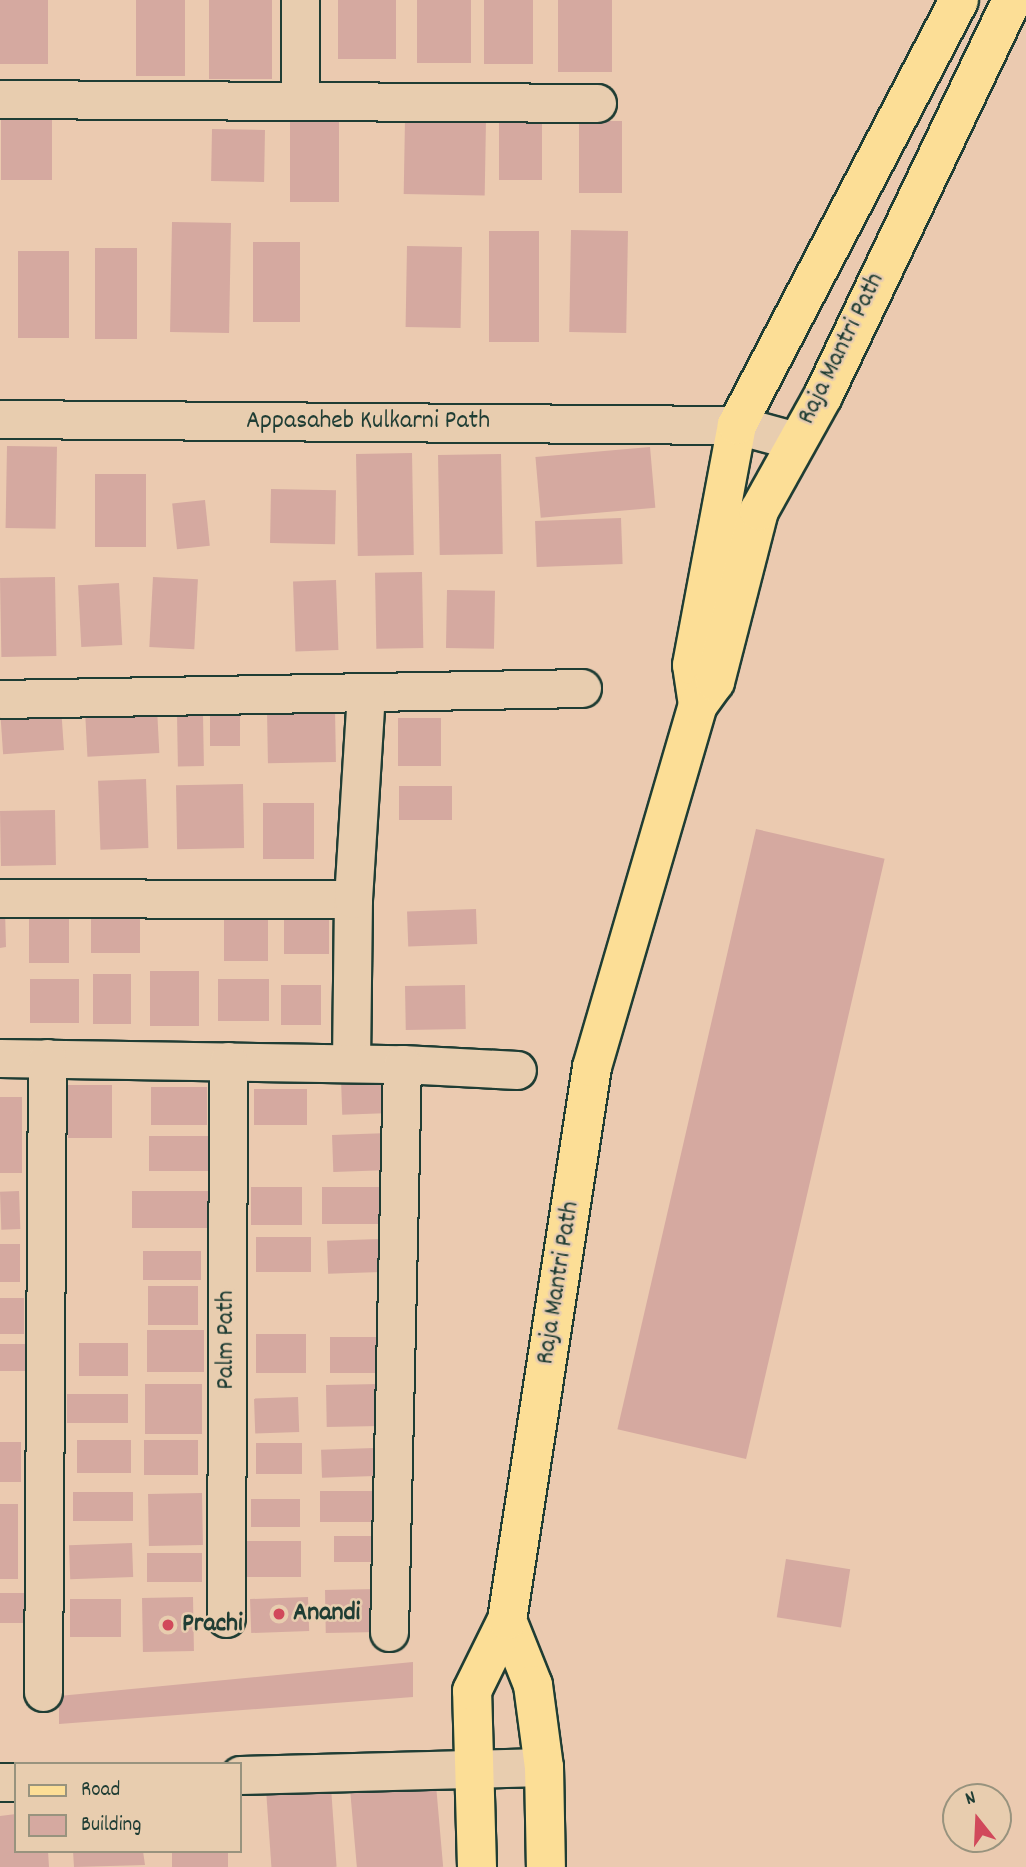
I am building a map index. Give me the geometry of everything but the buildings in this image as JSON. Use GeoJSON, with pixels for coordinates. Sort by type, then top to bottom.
{"type":"FeatureCollection","features":[{"type":"Feature","properties":{"kind":"main road","name":"Raja Mantri Path"},"geometry":{"type":"LineString","coordinates":[[698,705],[692,665],[737,425],[959,0]]}},
{"type":"Feature","properties":{"kind":"main road","name":"Raja Mantri Path"},"geometry":{"type":"LineString","coordinates":[[477,1867],[472,1691],[507,1620],[592,1067],[698,705],[715,682],[759,511],[823,396],[1012,0]]}},
{"type":"Feature","properties":{"kind":"main road"},"geometry":{"type":"LineString","coordinates":[[507,1620],[533,1685],[544,1767],[546,1867]]}},
{"type":"Feature","properties":{"kind":"street"},"geometry":{"type":"LineString","coordinates":[[300,0],[300,101]]}},
{"type":"Feature","properties":{"kind":"street"},"geometry":{"type":"LineString","coordinates":[[0,99],[597,103]]}},
{"type":"Feature","properties":{"kind":"street","name":"Appasaheb Kulkarni Path"},"geometry":{"type":"LineString","coordinates":[[0,419],[737,425],[796,441]]}},
{"type":"Feature","properties":{"kind":"street"},"geometry":{"type":"LineString","coordinates":[[0,699],[366,695],[582,688]]}},
{"type":"Feature","properties":{"kind":"street"},"geometry":{"type":"LineString","coordinates":[[351,1063],[353,899],[366,695]]}},
{"type":"Feature","properties":{"kind":"street"},"geometry":{"type":"LineString","coordinates":[[0,898],[353,899]]}},
{"type":"Feature","properties":{"kind":"street"},"geometry":{"type":"LineString","coordinates":[[0,1058],[402,1064],[517,1070]]}},
{"type":"Feature","properties":{"kind":"street"},"geometry":{"type":"LineString","coordinates":[[43,1692],[47,1058]]}},
{"type":"Feature","properties":{"kind":"street","name":"Palm Path"},"geometry":{"type":"LineString","coordinates":[[226,1618],[228,1061]]}},
{"type":"Feature","properties":{"kind":"street"},"geometry":{"type":"LineString","coordinates":[[389,1632],[402,1064]]}},
{"type":"Feature","properties":{"kind":"street"},"geometry":{"type":"LineString","coordinates":[[242,1775],[544,1767]]}},
{"type":"Feature","properties":{"kind":"place","name":"Anandi"},"geometry":{"type":"Point","coordinates":[279,1614]}},
{"type":"Feature","properties":{"kind":"place","name":"Prachi"},"geometry":{"type":"Point","coordinates":[168,1625]}}]}
